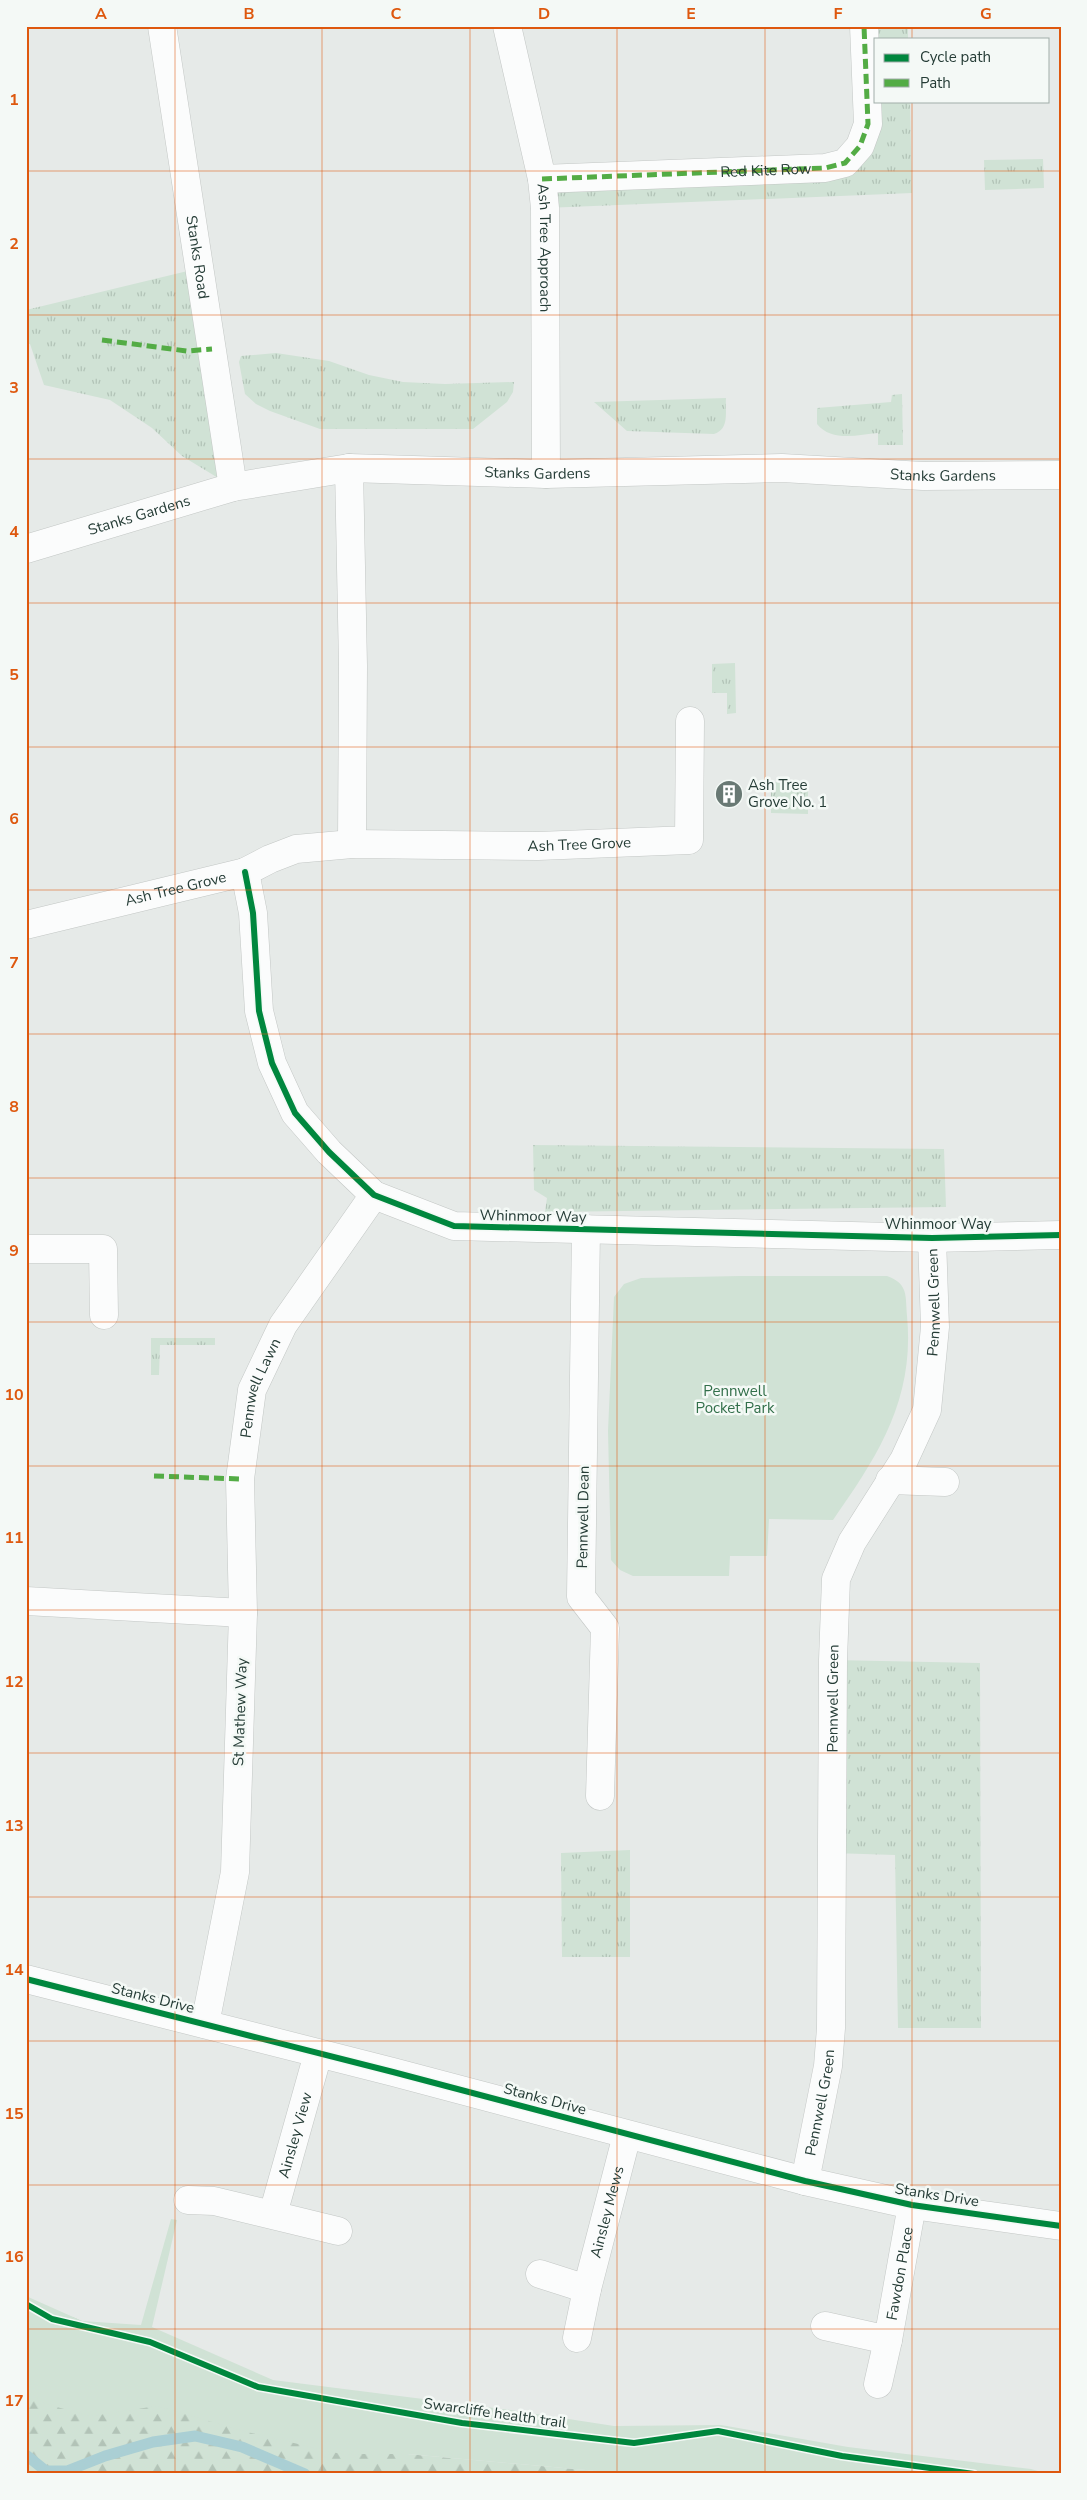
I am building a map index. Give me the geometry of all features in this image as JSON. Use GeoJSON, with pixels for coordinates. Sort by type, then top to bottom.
{"type":"FeatureCollection","features":[{"type":"Feature","properties":{"kind":"street","name":"Stanks Road"},"geometry":{"type":"LineString","coordinates":[[162,26],[233,487]]}},
{"type":"Feature","properties":{"kind":"street","name":"Ash Tree Approach"},"geometry":{"type":"LineString","coordinates":[[507,26],[542,179],[545,208],[546,474]]}},
{"type":"Feature","properties":{"kind":"street","name":"Red Kite Row"},"geometry":{"type":"LineString","coordinates":[[542,179],[825,168],[845,163],[860,146],[868,124],[864,26]]}},
{"type":"Feature","properties":{"kind":"street","name":"Stanks Gardens"},"geometry":{"type":"LineString","coordinates":[[26,549],[233,487],[349,468],[546,474],[782,468],[923,476],[1061,475]]}},
{"type":"Feature","properties":{"kind":"street"},"geometry":{"type":"LineString","coordinates":[[349,468],[353,666],[352,844]]}},
{"type":"Feature","properties":{"kind":"street","name":"Ash Tree Grove"},"geometry":{"type":"LineString","coordinates":[[26,925],[245,872],[270,859],[296,849],[352,844],[538,846],[689,840],[690,721]]}},
{"type":"Feature","properties":{"kind":"street","name":"Whinmoor Way"},"geometry":{"type":"LineString","coordinates":[[245,872],[253,913],[259,1011],[272,1062],[296,1113],[329,1152],[374,1195],[454,1226],[932,1238],[1061,1235]]}},
{"type":"Feature","properties":{"kind":"street","name":"Pennwell Lawn"},"geometry":{"type":"LineString","coordinates":[[242,1613],[240,1479],[252,1390],[283,1325],[374,1195]]}},
{"type":"Feature","properties":{"kind":"street","name":"Pennwell Dean"},"geometry":{"type":"LineString","coordinates":[[586,1230],[581,1597],[605,1628],[600,1796]]}},
{"type":"Feature","properties":{"kind":"street","name":"Pennwell Green"},"geometry":{"type":"LineString","coordinates":[[805,2181],[828,2066],[831,2028],[833,1660],[836,1579],[852,1542],[904,1460],[927,1410],[935,1327],[932,1238]]}},
{"type":"Feature","properties":{"kind":"street"},"geometry":{"type":"LineString","coordinates":[[26,1249],[103,1249],[104,1315]]}},
{"type":"Feature","properties":{"kind":"street"},"geometry":{"type":"LineString","coordinates":[[890,1480],[945,1482]]}},
{"type":"Feature","properties":{"kind":"street"},"geometry":{"type":"LineString","coordinates":[[26,1601],[242,1613]]}},
{"type":"Feature","properties":{"kind":"street","name":"St Mathew Way"},"geometry":{"type":"LineString","coordinates":[[206,2024],[235,1872],[242,1613]]}},
{"type":"Feature","properties":{"kind":"street","name":"Stanks Drive"},"geometry":{"type":"LineString","coordinates":[[26,1979],[206,2024],[805,2181],[912,2205],[1061,2226]]}},
{"type":"Feature","properties":{"kind":"street","name":"Ainsley View"},"geometry":{"type":"LineString","coordinates":[[273,2214],[318,2054]]}},
{"type":"Feature","properties":{"kind":"street","name":"Ainsley Mews"},"geometry":{"type":"LineString","coordinates":[[577,2338],[627,2135]]}},
{"type":"Feature","properties":{"kind":"street"},"geometry":{"type":"LineString","coordinates":[[188,2200],[214,2200],[338,2231]]}},
{"type":"Feature","properties":{"kind":"street","name":"Fawdon Place"},"geometry":{"type":"LineString","coordinates":[[878,2384],[888,2340],[912,2205]]}},
{"type":"Feature","properties":{"kind":"street"},"geometry":{"type":"LineString","coordinates":[[540,2274],[588,2289]]}},
{"type":"Feature","properties":{"kind":"street","name":"Fawdon Place"},"geometry":{"type":"LineString","coordinates":[[825,2326],[888,2340]]}},
{"type":"Feature","properties":{"kind":"green space"},"geometry":{"type":"Polygon","coordinates":[[[864,26],[908,26],[908,38],[874,38],[874,102],[910,102],[912,193],[545,208],[542,179],[825,168],[860,146],[864,26]]]}},
{"type":"Feature","properties":{"kind":"green space"},"geometry":{"type":"Polygon","coordinates":[[[1043,159],[1044,188],[985,190],[984,160],[1043,159]]]}},
{"type":"Feature","properties":{"kind":"green space"},"geometry":{"type":"Polygon","coordinates":[[[200,268],[233,487],[182,456],[152,428],[110,400],[44,385],[30,344],[26,344],[26,310],[200,268]]]}},
{"type":"Feature","properties":{"kind":"green space"},"geometry":{"type":"Polygon","coordinates":[[[276,353],[329,361],[369,375],[403,382],[445,384],[514,382],[513,392],[507,402],[473,429],[320,429],[270,411],[256,404],[245,394],[239,362],[241,356],[276,353]]]}},
{"type":"Feature","properties":{"kind":"green space"},"geometry":{"type":"Polygon","coordinates":[[[902,394],[903,445],[878,445],[878,433],[854,436],[837,435],[823,430],[817,424],[817,408],[891,402],[892,395],[902,394]]]}},
{"type":"Feature","properties":{"kind":"green space"},"geometry":{"type":"Polygon","coordinates":[[[726,398],[725,424],[719,432],[714,434],[627,431],[594,402],[726,398]]]}},
{"type":"Feature","properties":{"kind":"green space"},"geometry":{"type":"Polygon","coordinates":[[[735,663],[736,713],[727,714],[727,693],[712,693],[712,664],[735,663]]]}},
{"type":"Feature","properties":{"kind":"green space"},"geometry":{"type":"Polygon","coordinates":[[[771,782],[808,782],[808,814],[771,813],[771,782]]]}},
{"type":"Feature","properties":{"kind":"green space"},"geometry":{"type":"Polygon","coordinates":[[[533,1145],[944,1149],[946,1207],[545,1212],[547,1198],[534,1190],[533,1145]]]}},
{"type":"Feature","properties":{"kind":"green space","name":"Pennwell Pocket Park"},"geometry":{"type":"Polygon","coordinates":[[[887,1276],[894,1279],[905,1292],[907,1316],[908,1346],[905,1374],[899,1400],[890,1425],[865,1473],[833,1520],[769,1519],[767,1556],[730,1556],[729,1576],[633,1576],[620,1570],[611,1560],[608,1431],[614,1297],[624,1284],[641,1278],[887,1276]]]}},
{"type":"Feature","properties":{"kind":"green space"},"geometry":{"type":"Polygon","coordinates":[[[151,1338],[215,1338],[215,1345],[160,1345],[159,1375],[151,1375],[151,1338]]]}},
{"type":"Feature","properties":{"kind":"green space"},"geometry":{"type":"Polygon","coordinates":[[[833,1660],[980,1663],[981,2028],[898,2028],[895,1855],[832,1853],[833,1660]]]}},
{"type":"Feature","properties":{"kind":"green space"},"geometry":{"type":"Polygon","coordinates":[[[630,1850],[630,1957],[562,1957],[561,1853],[630,1850]]]}},
{"type":"Feature","properties":{"kind":"green space"},"geometry":{"type":"Polygon","coordinates":[[[171,2219],[177,2220],[152,2327],[273,2380],[510,2410],[614,2426],[721,2425],[848,2447],[1031,2469],[1048,2474],[630,2474],[407,2454],[341,2454],[247,2432],[157,2406],[91,2416],[45,2404],[26,2389],[26,2296],[82,2321],[141,2325],[171,2219]]]}},
{"type":"Feature","properties":{"kind":"green space"},"geometry":{"type":"Polygon","coordinates":[[[26,2298],[407,2454],[630,2474],[26,2474],[26,2298]]]}},
{"type":"Feature","properties":{"kind":"waterway"},"geometry":{"type":"LineString","coordinates":[[26,2455],[46,2471],[67,2471],[105,2456],[153,2442],[195,2436],[242,2447],[305,2474]]}},
{"type":"Feature","properties":{"kind":"marked path"},"geometry":{"type":"LineString","coordinates":[[542,179],[825,168],[845,163],[860,146],[868,124],[864,26]]}},
{"type":"Feature","properties":{"kind":"marked path"},"geometry":{"type":"LineString","coordinates":[[102,340],[187,351],[212,349]]}},
{"type":"Feature","properties":{"kind":"marked path"},"geometry":{"type":"LineString","coordinates":[[154,1476],[240,1479]]}},
{"type":"Feature","properties":{"kind":"cycle path"},"geometry":{"type":"LineString","coordinates":[[245,872],[253,913],[259,1011],[272,1063],[295,1113],[329,1152],[374,1195],[454,1226],[932,1238],[1061,1235]]}},
{"type":"Feature","properties":{"kind":"cycle path"},"geometry":{"type":"LineString","coordinates":[[26,1979],[393,2072],[805,2181],[912,2205],[1061,2226]]}},
{"type":"Feature","properties":{"kind":"cycle path","name":"Swarcliffe health trail"},"geometry":{"type":"LineString","coordinates":[[26,2304],[52,2319],[150,2342],[258,2387],[462,2423],[634,2443],[718,2431],[842,2456],[974,2474]]}},
{"type":"Feature","properties":{"kind":"place","name":"Ash Tree Grove No. 1"},"geometry":{"type":"Point","coordinates":[729,794]}}]}
